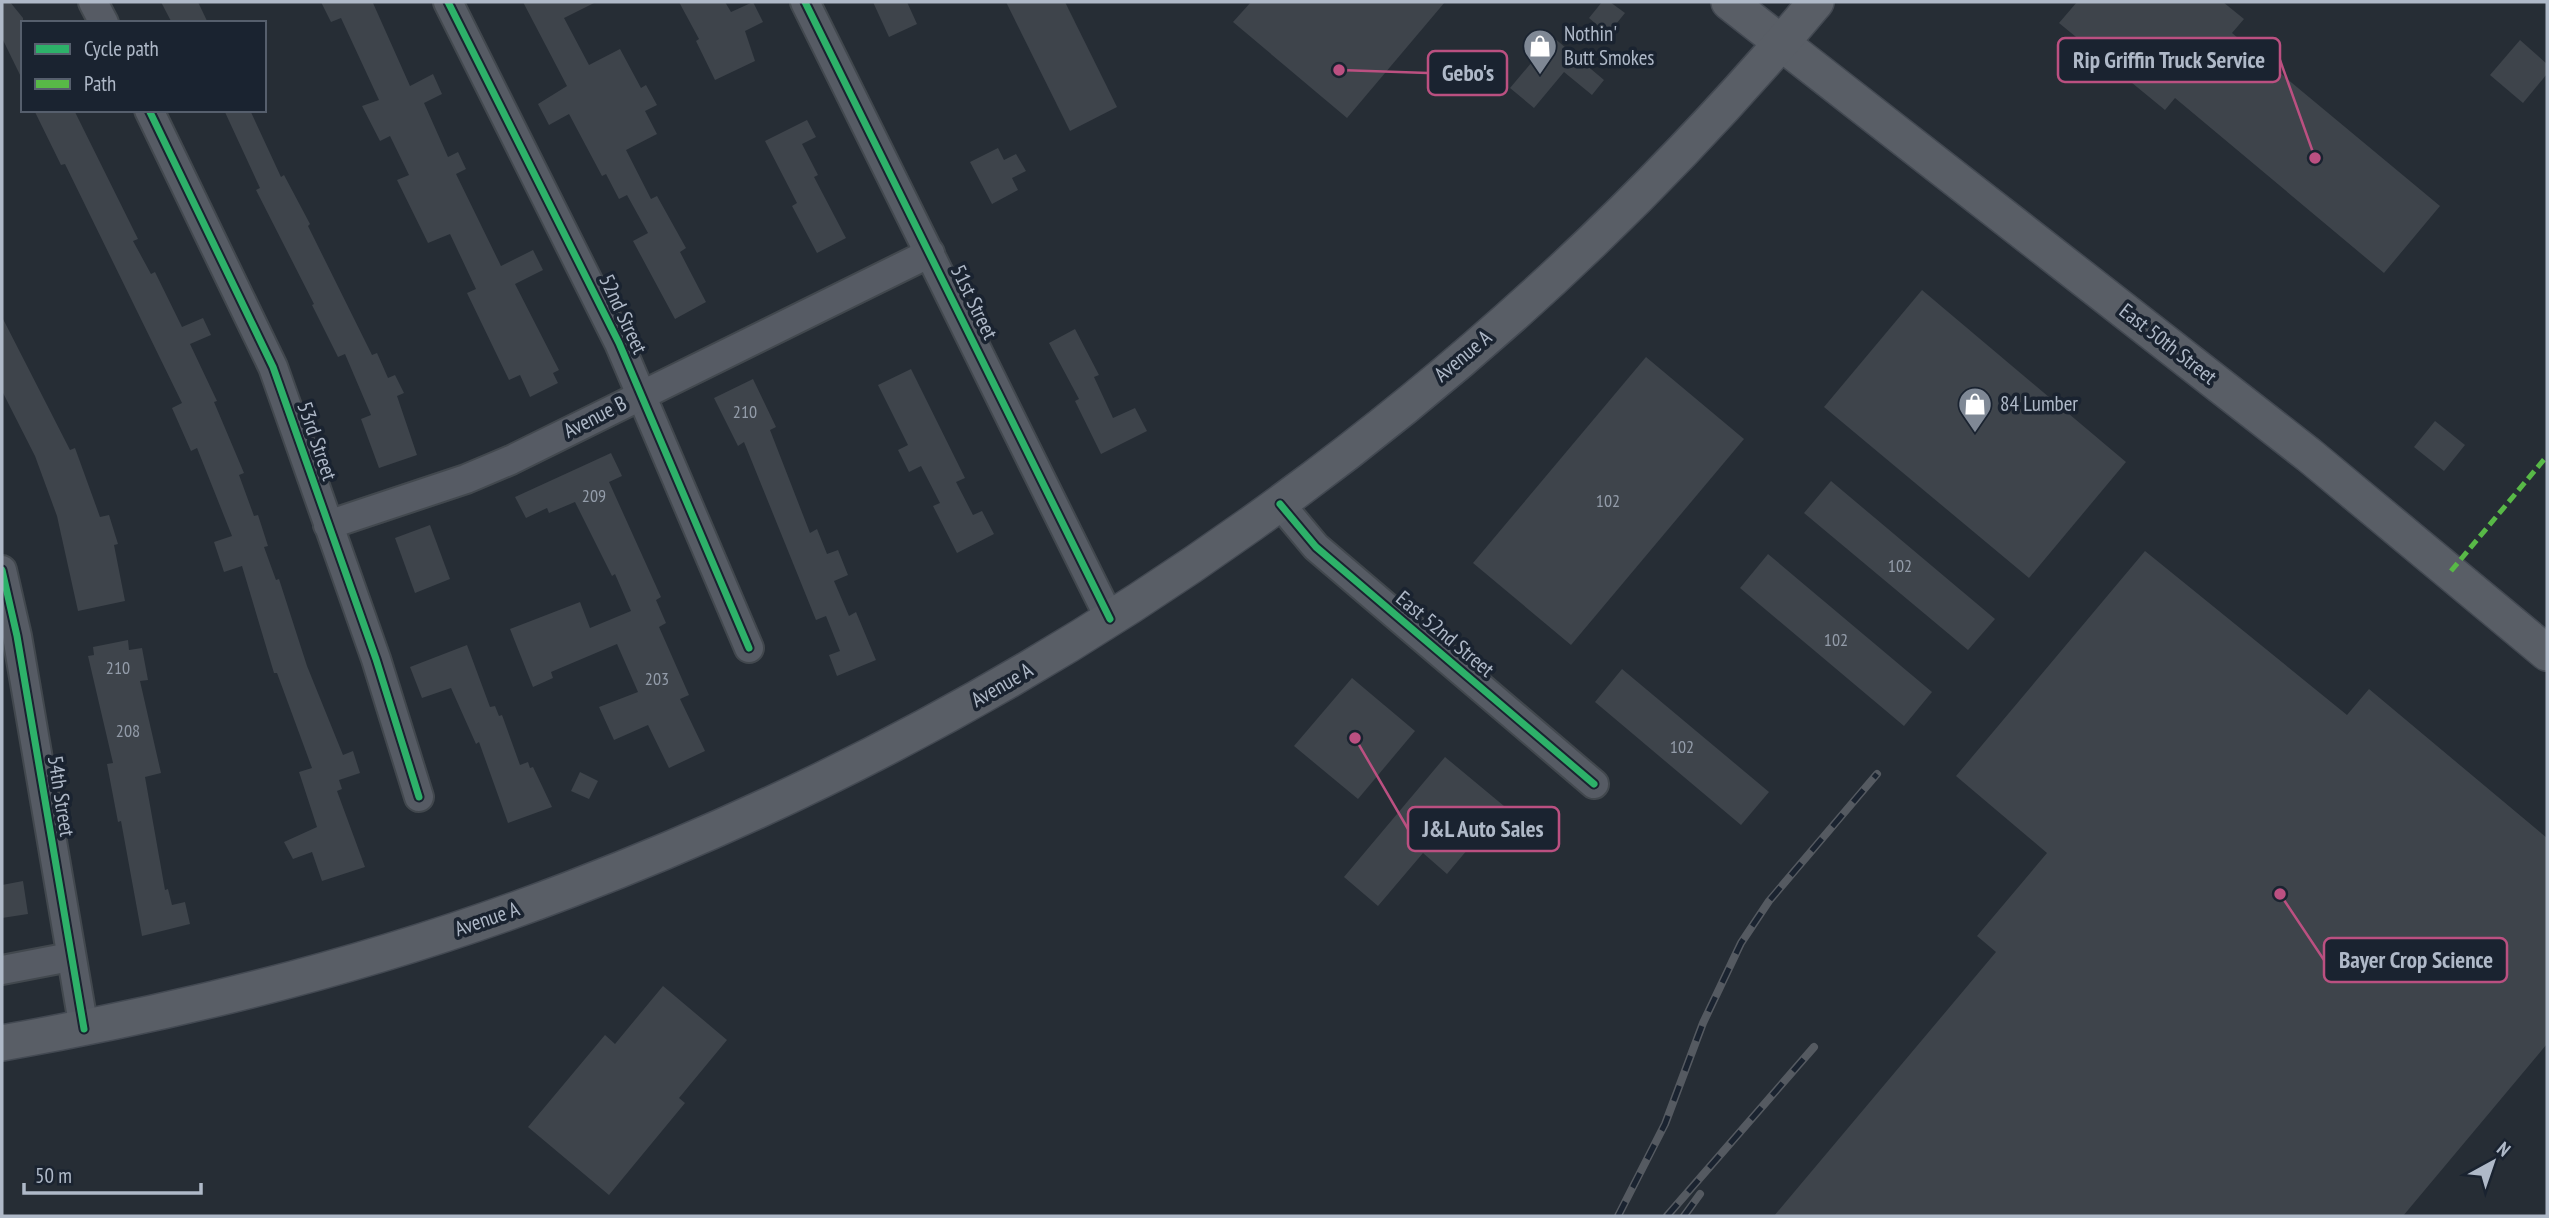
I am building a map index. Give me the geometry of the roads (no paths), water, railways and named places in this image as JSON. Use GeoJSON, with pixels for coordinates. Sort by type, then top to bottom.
{"type":"FeatureCollection","features":[{"type":"Feature","properties":{"kind":"main road","name":"East 50th Street"},"geometry":{"type":"LineString","coordinates":[[1729,2],[2309,454],[2547,653]]}},
{"type":"Feature","properties":{"kind":"main road","name":"Avenue A"},"geometry":{"type":"LineString","coordinates":[[2,1043],[84,1029],[233,995],[411,945],[616,872],[729,824],[841,771],[972,702],[1186,572],[1280,504],[1395,413],[1536,293],[1677,157],[1816,2]]}},
{"type":"Feature","properties":{"kind":"street"},"geometry":{"type":"LineString","coordinates":[[93,2],[103,21]]}},
{"type":"Feature","properties":{"kind":"street","name":"52nd Street"},"geometry":{"type":"LineString","coordinates":[[449,2],[619,343],[749,648]]}},
{"type":"Feature","properties":{"kind":"street","name":"51st Street"},"geometry":{"type":"LineString","coordinates":[[804,2],[1110,619]]}},
{"type":"Feature","properties":{"kind":"street","name":"53rd Street"},"geometry":{"type":"LineString","coordinates":[[150,112],[258,333],[376,659],[419,797]]}},
{"type":"Feature","properties":{"kind":"street","name":"Avenue B"},"geometry":{"type":"LineString","coordinates":[[328,525],[492,468],[930,253]]}},
{"type":"Feature","properties":{"kind":"street","name":"East 52nd Street"},"geometry":{"type":"LineString","coordinates":[[1280,504],[1316,547],[1594,784]]}},
{"type":"Feature","properties":{"kind":"street","name":"54th Street"},"geometry":{"type":"LineString","coordinates":[[2,569],[10,638],[84,1029]]}},
{"type":"Feature","properties":{"kind":"street"},"geometry":{"type":"LineString","coordinates":[[2,970],[70,957]]}},
{"type":"Feature","properties":{"kind":"railway"},"geometry":{"type":"LineString","coordinates":[[1618,1216],[1665,1124],[1703,1023],[1741,943],[1769,901],[1877,774]]}},
{"type":"Feature","properties":{"kind":"railway"},"geometry":{"type":"LineString","coordinates":[[1667,1216],[1814,1047]]}},
{"type":"Feature","properties":{"kind":"railway"},"geometry":{"type":"LineString","coordinates":[[1684,1216],[1700,1194]]}},
{"type":"Feature","properties":{"kind":"place","name":"Gebo's"},"geometry":{"type":"Point","coordinates":[1339,70]}},
{"type":"Feature","properties":{"kind":"place","name":"Nothin' Butt Smokes"},"geometry":{"type":"Point","coordinates":[1540,76]}},
{"type":"Feature","properties":{"kind":"place","name":"Rip Griffin Truck Service"},"geometry":{"type":"Point","coordinates":[2315,158]}},
{"type":"Feature","properties":{"kind":"place","name":"84 Lumber"},"geometry":{"type":"Point","coordinates":[1975,434]}},
{"type":"Feature","properties":{"kind":"place","name":"J&L Auto Sales"},"geometry":{"type":"Point","coordinates":[1355,738]}},
{"type":"Feature","properties":{"kind":"place","name":"Bayer Crop Science"},"geometry":{"type":"Point","coordinates":[2280,894]}}]}
